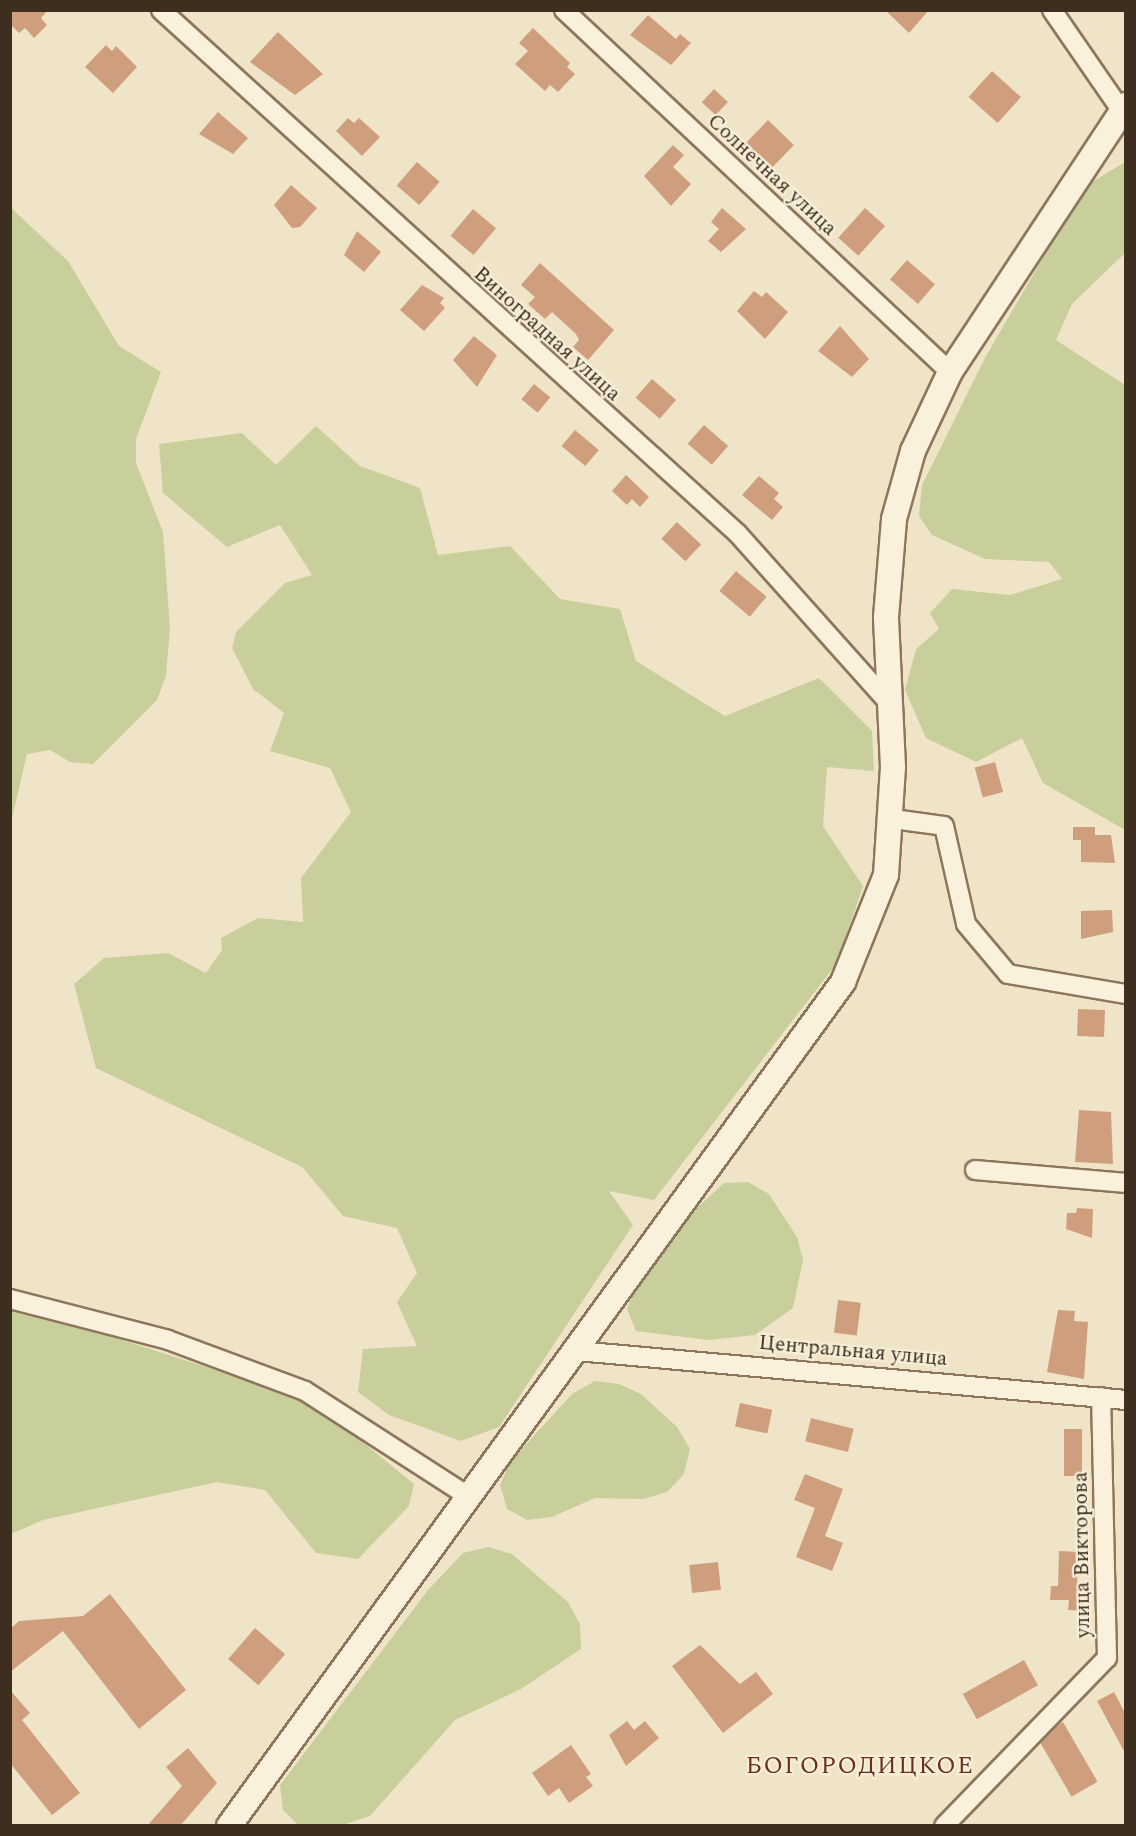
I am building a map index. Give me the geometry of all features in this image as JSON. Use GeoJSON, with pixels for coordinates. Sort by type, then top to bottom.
{"type":"FeatureCollection","features":[{"type":"Feature","properties":{"kind":"street","name":"Виноградная улица"},"geometry":{"type":"LineString","coordinates":[[161,10],[738,534],[890,704]]}},
{"type":"Feature","properties":{"kind":"street","name":"Солнечная улица"},"geometry":{"type":"LineString","coordinates":[[564,10],[950,372]]}},
{"type":"Feature","properties":{"kind":"street"},"geometry":{"type":"LineString","coordinates":[[229,1826],[471,1498],[843,982],[886,875],[893,819],[886,617],[894,519],[914,451],[950,372],[1123,107],[1052,10]]}},
{"type":"Feature","properties":{"kind":"street"},"geometry":{"type":"LineString","coordinates":[[893,819],[944,826],[966,924],[1008,974],[1125,994]]}},
{"type":"Feature","properties":{"kind":"street"},"geometry":{"type":"LineString","coordinates":[[975,1170],[1125,1183]]}},
{"type":"Feature","properties":{"kind":"street"},"geometry":{"type":"LineString","coordinates":[[10,1299],[168,1340],[305,1391],[471,1498]]}},
{"type":"Feature","properties":{"kind":"street","name":"Центральная улица"},"geometry":{"type":"LineString","coordinates":[[577,1351],[1125,1400]]}},
{"type":"Feature","properties":{"kind":"street","name":"улица Викторова"},"geometry":{"type":"LineString","coordinates":[[944,1826],[1107,1658],[1101,1397]]}},
{"type":"Feature","properties":{"kind":"green space"},"geometry":{"type":"Polygon","coordinates":[[[1125,162],[1125,253],[1072,304],[1056,340],[1125,385],[1125,830],[1043,783],[1022,738],[976,762],[926,738],[905,690],[916,649],[939,629],[930,613],[952,589],[1010,595],[1062,579],[1049,562],[985,559],[932,535],[919,516],[922,485],[986,356],[1084,187],[1125,162]]]}},
{"type":"Feature","properties":{"kind":"green space"},"geometry":{"type":"Polygon","coordinates":[[[11,208],[68,261],[119,346],[161,372],[136,439],[136,463],[163,532],[170,628],[166,676],[157,700],[93,764],[70,762],[50,750],[27,754],[11,823],[11,208]]]}},
{"type":"Feature","properties":{"kind":"green space"},"geometry":{"type":"Polygon","coordinates":[[[316,426],[360,466],[420,488],[438,555],[510,546],[560,599],[620,609],[636,661],[725,716],[819,678],[872,731],[874,771],[827,767],[823,826],[863,886],[837,963],[654,1200],[609,1191],[633,1225],[499,1427],[461,1441],[389,1415],[358,1392],[363,1349],[417,1346],[397,1302],[417,1273],[397,1228],[343,1216],[302,1167],[96,1068],[74,984],[104,958],[168,953],[206,973],[222,950],[221,938],[258,918],[303,922],[301,878],[351,812],[330,768],[270,751],[284,713],[253,689],[232,648],[236,632],[285,583],[312,575],[280,525],[227,547],[163,493],[159,444],[242,433],[276,465],[316,426]]]}},
{"type":"Feature","properties":{"kind":"green space"},"geometry":{"type":"Polygon","coordinates":[[[748,1182],[769,1194],[797,1237],[803,1260],[793,1308],[755,1335],[708,1340],[636,1331],[627,1309],[636,1287],[687,1217],[724,1183],[748,1182]]]}},
{"type":"Feature","properties":{"kind":"green space"},"geometry":{"type":"Polygon","coordinates":[[[10,1304],[312,1401],[414,1484],[409,1506],[358,1559],[316,1553],[265,1490],[217,1482],[43,1520],[11,1534],[10,1304]]]}},
{"type":"Feature","properties":{"kind":"green space"},"geometry":{"type":"Polygon","coordinates":[[[595,1381],[619,1384],[641,1394],[677,1427],[690,1449],[684,1474],[667,1492],[643,1499],[595,1498],[552,1517],[527,1520],[507,1509],[500,1485],[510,1462],[572,1394],[595,1381]]]}},
{"type":"Feature","properties":{"kind":"green space"},"geometry":{"type":"Polygon","coordinates":[[[488,1547],[512,1554],[568,1602],[580,1624],[581,1649],[521,1689],[455,1720],[370,1816],[343,1825],[298,1825],[283,1810],[280,1785],[428,1590],[463,1553],[488,1547]]]}},
{"type":"Feature","properties":{"kind":"building"},"geometry":{"type":"Polygon","coordinates":[[[10,10],[48,10],[41,18],[47,25],[34,38],[25,28],[19,33],[10,24],[10,10]]]}},
{"type":"Feature","properties":{"kind":"building"},"geometry":{"type":"Polygon","coordinates":[[[885,10],[929,10],[909,33],[885,10]]]}},
{"type":"Feature","properties":{"kind":"building"},"geometry":{"type":"Polygon","coordinates":[[[648,15],[676,39],[680,34],[691,43],[671,65],[630,35],[648,15]]]}},
{"type":"Feature","properties":{"kind":"building"},"geometry":{"type":"Polygon","coordinates":[[[533,28],[570,63],[567,67],[575,74],[558,92],[550,85],[545,91],[515,64],[528,51],[519,43],[533,28]]]}},
{"type":"Feature","properties":{"kind":"building"},"geometry":{"type":"Polygon","coordinates":[[[278,32],[323,74],[295,95],[250,62],[278,32]]]}},
{"type":"Feature","properties":{"kind":"building"},"geometry":{"type":"Polygon","coordinates":[[[106,45],[112,51],[116,46],[137,67],[113,93],[85,67],[106,45]]]}},
{"type":"Feature","properties":{"kind":"building"},"geometry":{"type":"Polygon","coordinates":[[[992,71],[1021,97],[998,123],[969,97],[992,71]]]}},
{"type":"Feature","properties":{"kind":"building"},"geometry":{"type":"Polygon","coordinates":[[[714,89],[728,102],[716,115],[702,102],[714,89]]]}},
{"type":"Feature","properties":{"kind":"building"},"geometry":{"type":"Polygon","coordinates":[[[218,112],[248,138],[233,154],[199,134],[218,112]]]}},
{"type":"Feature","properties":{"kind":"building"},"geometry":{"type":"Polygon","coordinates":[[[348,118],[354,123],[359,118],[380,137],[362,156],[336,131],[348,118]]]}},
{"type":"Feature","properties":{"kind":"building"},"geometry":{"type":"Polygon","coordinates":[[[768,120],[794,145],[770,170],[744,145],[768,120]]]}},
{"type":"Feature","properties":{"kind":"building"},"geometry":{"type":"Polygon","coordinates":[[[673,145],[684,155],[673,167],[691,184],[671,206],[644,176],[673,145]]]}},
{"type":"Feature","properties":{"kind":"building"},"geometry":{"type":"Polygon","coordinates":[[[417,162],[440,182],[419,205],[397,185],[417,162]]]}},
{"type":"Feature","properties":{"kind":"building"},"geometry":{"type":"Polygon","coordinates":[[[291,185],[317,208],[300,227],[292,228],[274,205],[291,185]]]}},
{"type":"Feature","properties":{"kind":"building"},"geometry":{"type":"Polygon","coordinates":[[[722,208],[746,229],[721,252],[708,241],[719,229],[711,222],[722,208]]]}},
{"type":"Feature","properties":{"kind":"building"},"geometry":{"type":"Polygon","coordinates":[[[865,208],[885,226],[858,256],[838,238],[865,208]]]}},
{"type":"Feature","properties":{"kind":"building"},"geometry":{"type":"Polygon","coordinates":[[[473,209],[496,228],[473,255],[451,236],[473,209]]]}},
{"type":"Feature","properties":{"kind":"building"},"geometry":{"type":"Polygon","coordinates":[[[357,231],[381,252],[364,272],[344,255],[357,231]]]}},
{"type":"Feature","properties":{"kind":"building"},"geometry":{"type":"Polygon","coordinates":[[[907,260],[935,284],[918,304],[890,280],[907,260]]]}},
{"type":"Feature","properties":{"kind":"building"},"geometry":{"type":"Polygon","coordinates":[[[540,263],[614,330],[588,360],[573,347],[579,340],[576,334],[552,312],[545,319],[528,304],[535,297],[521,285],[540,263]]]}},
{"type":"Feature","properties":{"kind":"building"},"geometry":{"type":"Polygon","coordinates":[[[422,285],[444,298],[440,303],[445,308],[424,331],[400,310],[422,285]]]}},
{"type":"Feature","properties":{"kind":"building"},"geometry":{"type":"Polygon","coordinates":[[[754,291],[762,297],[766,292],[788,312],[765,339],[737,311],[754,291]]]}},
{"type":"Feature","properties":{"kind":"building"},"geometry":{"type":"Polygon","coordinates":[[[840,326],[869,359],[852,377],[818,351],[840,326]]]}},
{"type":"Feature","properties":{"kind":"building"},"geometry":{"type":"Polygon","coordinates":[[[474,336],[497,355],[477,387],[453,360],[474,336]]]}},
{"type":"Feature","properties":{"kind":"building"},"geometry":{"type":"Polygon","coordinates":[[[652,379],[676,400],[660,419],[636,398],[652,379]]]}},
{"type":"Feature","properties":{"kind":"building"},"geometry":{"type":"Polygon","coordinates":[[[534,384],[550,397],[538,413],[521,400],[534,384]]]}},
{"type":"Feature","properties":{"kind":"building"},"geometry":{"type":"Polygon","coordinates":[[[704,425],[728,446],[712,465],[688,444],[704,425]]]}},
{"type":"Feature","properties":{"kind":"building"},"geometry":{"type":"Polygon","coordinates":[[[575,430],[599,450],[585,466],[562,446],[575,430]]]}},
{"type":"Feature","properties":{"kind":"building"},"geometry":{"type":"Polygon","coordinates":[[[626,475],[649,497],[640,507],[632,499],[627,505],[612,491],[626,475]]]}},
{"type":"Feature","properties":{"kind":"building"},"geometry":{"type":"Polygon","coordinates":[[[759,476],[779,493],[774,499],[783,507],[772,520],[742,495],[759,476]]]}},
{"type":"Feature","properties":{"kind":"building"},"geometry":{"type":"Polygon","coordinates":[[[677,522],[701,545],[685,561],[661,539],[677,522]]]}},
{"type":"Feature","properties":{"kind":"building"},"geometry":{"type":"Polygon","coordinates":[[[736,571],[767,597],[750,617],[719,591],[736,571]]]}},
{"type":"Feature","properties":{"kind":"building"},"geometry":{"type":"Polygon","coordinates":[[[995,762],[1003,792],[983,797],[975,767],[995,762]]]}},
{"type":"Feature","properties":{"kind":"building"},"geometry":{"type":"Polygon","coordinates":[[[1073,827],[1095,827],[1095,835],[1111,835],[1115,863],[1081,862],[1081,840],[1073,840],[1073,827]]]}},
{"type":"Feature","properties":{"kind":"building"},"geometry":{"type":"Polygon","coordinates":[[[1112,910],[1113,932],[1081,939],[1081,911],[1112,910]]]}},
{"type":"Feature","properties":{"kind":"building"},"geometry":{"type":"Polygon","coordinates":[[[1078,1009],[1105,1010],[1104,1037],[1077,1036],[1078,1009]]]}},
{"type":"Feature","properties":{"kind":"building"},"geometry":{"type":"Polygon","coordinates":[[[1079,1110],[1111,1112],[1113,1164],[1075,1162],[1079,1110]]]}},
{"type":"Feature","properties":{"kind":"building"},"geometry":{"type":"Polygon","coordinates":[[[1077,1208],[1093,1209],[1092,1238],[1066,1229],[1067,1213],[1076,1213],[1077,1208]]]}},
{"type":"Feature","properties":{"kind":"building"},"geometry":{"type":"Polygon","coordinates":[[[838,1300],[861,1303],[857,1336],[834,1333],[838,1300]]]}},
{"type":"Feature","properties":{"kind":"building"},"geometry":{"type":"Polygon","coordinates":[[[1058,1310],[1075,1311],[1074,1321],[1088,1322],[1084,1379],[1047,1372],[1058,1310]]]}},
{"type":"Feature","properties":{"kind":"building"},"geometry":{"type":"Polygon","coordinates":[[[740,1403],[772,1410],[767,1433],[735,1426],[740,1403]]]}},
{"type":"Feature","properties":{"kind":"building"},"geometry":{"type":"Polygon","coordinates":[[[811,1418],[854,1429],[848,1452],[805,1441],[811,1418]]]}},
{"type":"Feature","properties":{"kind":"building"},"geometry":{"type":"Polygon","coordinates":[[[1064,1429],[1082,1429],[1082,1476],[1064,1476],[1064,1429]]]}},
{"type":"Feature","properties":{"kind":"building"},"geometry":{"type":"Polygon","coordinates":[[[805,1474],[843,1489],[825,1536],[843,1543],[832,1571],[796,1557],[815,1508],[794,1500],[805,1474]]]}},
{"type":"Feature","properties":{"kind":"building"},"geometry":{"type":"Polygon","coordinates":[[[1059,1551],[1078,1552],[1077,1584],[1086,1584],[1085,1611],[1068,1610],[1069,1600],[1050,1600],[1051,1586],[1058,1586],[1059,1551]]]}},
{"type":"Feature","properties":{"kind":"building"},"geometry":{"type":"Polygon","coordinates":[[[718,1562],[721,1590],[692,1593],[689,1565],[718,1562]]]}},
{"type":"Feature","properties":{"kind":"building"},"geometry":{"type":"Polygon","coordinates":[[[110,1594],[186,1690],[139,1729],[63,1631],[10,1672],[10,1629],[19,1621],[83,1616],[110,1594]]]}},
{"type":"Feature","properties":{"kind":"building"},"geometry":{"type":"Polygon","coordinates":[[[255,1628],[285,1654],[258,1685],[228,1659],[255,1628]]]}},
{"type":"Feature","properties":{"kind":"building"},"geometry":{"type":"Polygon","coordinates":[[[700,1645],[740,1684],[756,1672],[773,1694],[723,1733],[672,1666],[700,1645]]]}},
{"type":"Feature","properties":{"kind":"building"},"geometry":{"type":"Polygon","coordinates":[[[1024,1660],[1038,1685],[977,1719],[963,1694],[1024,1660]]]}},
{"type":"Feature","properties":{"kind":"building"},"geometry":{"type":"Polygon","coordinates":[[[10,1690],[30,1713],[22,1720],[80,1793],[52,1815],[10,1763],[10,1690]]]}},
{"type":"Feature","properties":{"kind":"building"},"geometry":{"type":"Polygon","coordinates":[[[1114,1692],[1125,1713],[1125,1753],[1097,1701],[1114,1692]]]}},
{"type":"Feature","properties":{"kind":"building"},"geometry":{"type":"Polygon","coordinates":[[[627,1721],[634,1730],[645,1721],[659,1738],[626,1766],[609,1735],[627,1721]]]}},
{"type":"Feature","properties":{"kind":"building"},"geometry":{"type":"Polygon","coordinates":[[[1063,1722],[1098,1782],[1072,1797],[1037,1737],[1063,1722]]]}},
{"type":"Feature","properties":{"kind":"building"},"geometry":{"type":"Polygon","coordinates":[[[571,1745],[591,1774],[586,1777],[593,1786],[569,1803],[559,1788],[548,1796],[532,1773],[571,1745]]]}},
{"type":"Feature","properties":{"kind":"building"},"geometry":{"type":"Polygon","coordinates":[[[188,1748],[217,1783],[180,1826],[147,1826],[182,1786],[166,1767],[188,1748]]]}},
{"type":"Feature","properties":{"kind":"district","name":"БОГОРОДИЦКОЕ"},"geometry":{"type":"Point","coordinates":[860,1767]}}]}
